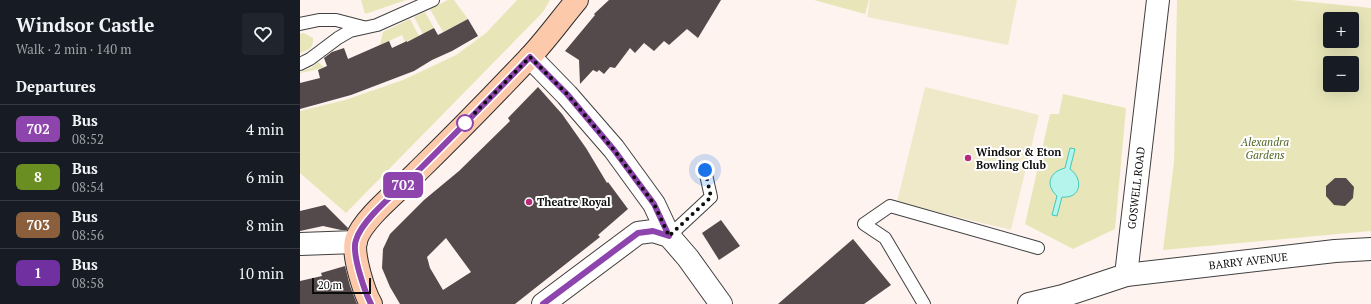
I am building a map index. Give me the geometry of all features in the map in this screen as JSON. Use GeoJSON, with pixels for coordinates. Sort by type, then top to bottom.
{"type":"FeatureCollection","features":[{"type":"Feature","properties":{"kind":"main road"},"geometry":{"type":"LineString","coordinates":[[372,304],[367,296],[355,254],[356,242],[366,224],[530,57],[577,0]]}},
{"type":"Feature","properties":{"kind":"street","name":"GOSWELL ROAD"},"geometry":{"type":"LineString","coordinates":[[1126,275],[1158,0]]}},
{"type":"Feature","properties":{"kind":"street"},"geometry":{"type":"LineString","coordinates":[[530,57],[567,94],[614,150],[654,204],[669,236],[688,258],[721,304]]}},
{"type":"Feature","properties":{"kind":"street"},"geometry":{"type":"LineString","coordinates":[[543,304],[638,233],[653,231],[669,236]]}},
{"type":"Feature","properties":{"kind":"street"},"geometry":{"type":"LineString","coordinates":[[300,244],[356,242]]}},
{"type":"Feature","properties":{"kind":"street","name":"BARRY AVENUE"},"geometry":{"type":"LineString","coordinates":[[1126,275],[1335,251],[1371,249]]}},
{"type":"Feature","properties":{"kind":"street"},"geometry":{"type":"LineString","coordinates":[[1028,304],[1062,296],[1126,275]]}},
{"type":"Feature","properties":{"kind":"lane"},"geometry":{"type":"LineString","coordinates":[[300,64],[310,59],[350,31],[377,25],[433,0]]}},
{"type":"Feature","properties":{"kind":"lane"},"geometry":{"type":"LineString","coordinates":[[300,24],[319,20],[336,20],[364,27]]}},
{"type":"Feature","properties":{"kind":"lane"},"geometry":{"type":"LineString","coordinates":[[669,236],[711,197],[705,170]]}},
{"type":"Feature","properties":{"kind":"lane"},"geometry":{"type":"LineString","coordinates":[[924,304],[885,238],[864,224],[890,206],[1038,248]]}},
{"type":"Feature","properties":{"kind":"green space"},"geometry":{"type":"Polygon","coordinates":[[[361,0],[406,0],[365,14],[361,0]]]}},
{"type":"Feature","properties":{"kind":"green space"},"geometry":{"type":"Polygon","coordinates":[[[448,0],[454,0],[468,19],[443,32],[430,9],[448,0]]]}},
{"type":"Feature","properties":{"kind":"green space"},"geometry":{"type":"Polygon","coordinates":[[[517,0],[550,0],[543,12],[346,213],[300,173],[300,111],[345,100],[403,80],[456,55],[486,33],[517,0]]]}},
{"type":"Feature","properties":{"kind":"green space"},"geometry":{"type":"Polygon","coordinates":[[[814,0],[869,0],[865,14],[814,0]]]}},
{"type":"Feature","properties":{"kind":"green space","name":"Alexandra Gardens"},"geometry":{"type":"Polygon","coordinates":[[[1177,0],[1292,0],[1371,8],[1371,231],[1163,250],[1174,162],[1177,0]]]}},
{"type":"Feature","properties":{"kind":"green space"},"geometry":{"type":"Polygon","coordinates":[[[425,12],[434,28],[423,34],[414,17],[425,12]]]}},
{"type":"Feature","properties":{"kind":"green space"},"geometry":{"type":"Polygon","coordinates":[[[410,19],[419,36],[405,42],[402,35],[380,45],[383,32],[410,19]]]}},
{"type":"Feature","properties":{"kind":"green space"},"geometry":{"type":"Polygon","coordinates":[[[304,33],[313,38],[312,47],[300,53],[300,34],[304,33]]]}},
{"type":"Feature","properties":{"kind":"green space"},"geometry":{"type":"Polygon","coordinates":[[[318,62],[324,67],[300,73],[311,68],[318,62]]]}},
{"type":"Feature","properties":{"kind":"green space"},"geometry":{"type":"Polygon","coordinates":[[[1063,94],[1126,108],[1115,229],[1073,249],[1025,224],[1050,114],[1059,114],[1063,94]]]}},
{"type":"Feature","properties":{"kind":"shaded area"},"geometry":{"type":"Polygon","coordinates":[[[870,0],[1017,0],[1008,45],[867,17],[870,0]]]}},
{"type":"Feature","properties":{"kind":"shaded area","name":"Windsor & Eton Bowling Club"},"geometry":{"type":"Polygon","coordinates":[[[925,87],[1039,115],[1011,230],[897,202],[925,87]]]}},
{"type":"Feature","properties":{"kind":"water"},"geometry":{"type":"Polygon","coordinates":[[[1070,148],[1075,149],[1070,169],[1074,173],[1079,183],[1077,192],[1068,197],[1062,197],[1057,216],[1052,215],[1057,196],[1051,188],[1050,179],[1055,173],[1065,168],[1070,148]]]}},
{"type":"Feature","properties":{"kind":"building"},"geometry":{"type":"Polygon","coordinates":[[[609,0],[721,0],[698,38],[687,29],[669,45],[664,41],[654,51],[644,43],[635,53],[630,48],[615,68],[610,67],[604,74],[599,70],[597,72],[593,70],[580,84],[579,60],[565,51],[595,15],[594,14],[609,0]]]}},
{"type":"Feature","properties":{"kind":"building"},"geometry":{"type":"Polygon","coordinates":[[[468,19],[478,36],[452,51],[432,60],[414,71],[351,95],[300,109],[300,83],[320,78],[318,70],[327,66],[324,58],[332,52],[344,48],[348,59],[389,41],[392,48],[434,28],[438,35],[468,19]]]}},
{"type":"Feature","properties":{"kind":"building"},"geometry":{"type":"Polygon","coordinates":[[[538,87],[562,114],[586,148],[607,183],[608,182],[628,209],[598,235],[600,237],[515,304],[400,304],[390,287],[382,268],[383,249],[390,234],[424,200],[459,171],[510,121],[508,118],[538,87]],[[446,238],[427,257],[430,268],[443,290],[471,272],[446,238]]]}},
{"type":"Feature","properties":{"kind":"building"},"geometry":{"type":"Polygon","coordinates":[[[1335,178],[1346,178],[1354,187],[1353,198],[1345,206],[1334,205],[1326,196],[1326,186],[1335,178]]]}},
{"type":"Feature","properties":{"kind":"building"},"geometry":{"type":"Polygon","coordinates":[[[325,205],[348,228],[347,230],[323,226],[300,231],[300,211],[325,205]]]}},
{"type":"Feature","properties":{"kind":"building"},"geometry":{"type":"Polygon","coordinates":[[[721,220],[740,246],[719,260],[702,233],[721,220]]]}},
{"type":"Feature","properties":{"kind":"building"},"geometry":{"type":"Polygon","coordinates":[[[853,239],[891,285],[864,304],[778,304],[853,239]]]}},
{"type":"Feature","properties":{"kind":"building"},"geometry":{"type":"Polygon","coordinates":[[[345,266],[350,286],[357,304],[300,304],[300,281],[322,276],[321,273],[345,266]]]}},
{"type":"Feature","properties":{"kind":"bus line","name":"702"},"geometry":{"type":"LineString","coordinates":[[371,304],[367,296],[355,254],[356,240],[366,224],[391,196],[418,172],[530,57],[567,94],[614,150],[654,204],[669,236],[653,231],[638,233],[543,304]]}},
{"type":"Feature","properties":{"kind":"place","name":"Windsor & Eton Bowling Club"},"geometry":{"type":"Point","coordinates":[968,158]}},
{"type":"Feature","properties":{"kind":"place","name":"Theatre Royal"},"geometry":{"type":"Point","coordinates":[529,202]}},
{"type":"Feature","properties":{"kind":"route"},"geometry":{"type":"LineString","coordinates":[[465,123],[530,57],[567,94],[614,150],[654,204],[669,236],[711,197],[705,170]]}}]}
